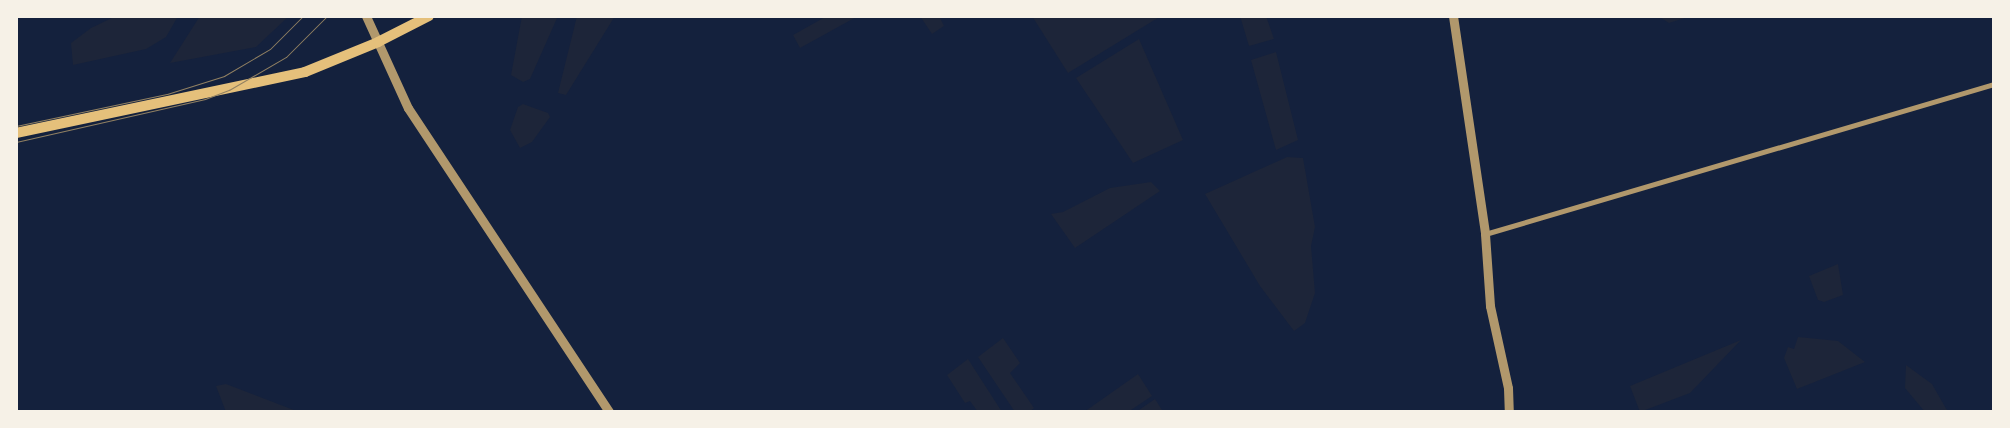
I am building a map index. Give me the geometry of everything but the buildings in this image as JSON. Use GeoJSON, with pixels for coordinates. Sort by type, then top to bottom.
{"type":"FeatureCollection","features":[{"type":"Feature","properties":{"kind":"main road"},"geometry":{"type":"LineString","coordinates":[[16,133],[305,72],[378,42],[429,16]]}},
{"type":"Feature","properties":{"kind":"street"},"geometry":{"type":"LineString","coordinates":[[366,16],[408,108],[609,412]]}},
{"type":"Feature","properties":{"kind":"street"},"geometry":{"type":"LineString","coordinates":[[1453,16],[1485,234],[1490,306],[1508,388],[1509,412]]}},
{"type":"Feature","properties":{"kind":"street"},"geometry":{"type":"LineString","coordinates":[[1485,234],[1994,84]]}},
{"type":"Feature","properties":{"kind":"shaded area"},"geometry":{"type":"Polygon","coordinates":[[[116,16],[177,18],[166,37],[146,49],[73,65],[71,43],[91,28],[116,16]]]}},
{"type":"Feature","properties":{"kind":"shaded area"},"geometry":{"type":"Polygon","coordinates":[[[200,16],[289,16],[256,47],[170,63],[200,16]]]}},
{"type":"Feature","properties":{"kind":"shaded area"},"geometry":{"type":"Polygon","coordinates":[[[522,16],[558,16],[530,79],[523,82],[511,75],[522,16]]]}},
{"type":"Feature","properties":{"kind":"shaded area"},"geometry":{"type":"Polygon","coordinates":[[[577,16],[615,16],[566,95],[558,93],[577,16]]]}},
{"type":"Feature","properties":{"kind":"shaded area"},"geometry":{"type":"Polygon","coordinates":[[[827,16],[858,16],[800,48],[793,35],[827,16]]]}},
{"type":"Feature","properties":{"kind":"shaded area"},"geometry":{"type":"Polygon","coordinates":[[[920,16],[939,16],[944,26],[932,34],[920,16]]]}},
{"type":"Feature","properties":{"kind":"shaded area"},"geometry":{"type":"Polygon","coordinates":[[[1032,16],[1161,16],[1068,73],[1032,16]]]}},
{"type":"Feature","properties":{"kind":"shaded area"},"geometry":{"type":"Polygon","coordinates":[[[1240,16],[1266,16],[1274,39],[1249,46],[1240,16]]]}},
{"type":"Feature","properties":{"kind":"shaded area"},"geometry":{"type":"Polygon","coordinates":[[[1658,16],[1691,16],[1669,23],[1658,16]]]}},
{"type":"Feature","properties":{"kind":"shaded area"},"geometry":{"type":"Polygon","coordinates":[[[1139,39],[1183,140],[1133,163],[1076,78],[1139,39]]]}},
{"type":"Feature","properties":{"kind":"shaded area"},"geometry":{"type":"Polygon","coordinates":[[[1276,52],[1298,140],[1276,150],[1251,60],[1276,52]]]}},
{"type":"Feature","properties":{"kind":"shaded area"},"geometry":{"type":"Polygon","coordinates":[[[523,104],[548,113],[550,117],[532,142],[520,148],[510,130],[518,107],[523,104]]]}},
{"type":"Feature","properties":{"kind":"shaded area"},"geometry":{"type":"Polygon","coordinates":[[[1287,157],[1303,158],[1315,227],[1311,246],[1315,293],[1305,323],[1294,331],[1260,286],[1205,194],[1287,157]]]}},
{"type":"Feature","properties":{"kind":"shaded area"},"geometry":{"type":"Polygon","coordinates":[[[1151,182],[1160,191],[1075,248],[1051,214],[1063,212],[1110,188],[1151,182]]]}},
{"type":"Feature","properties":{"kind":"shaded area"},"geometry":{"type":"Polygon","coordinates":[[[1838,264],[1843,295],[1824,302],[1818,300],[1809,276],[1838,264]]]}},
{"type":"Feature","properties":{"kind":"shaded area"},"geometry":{"type":"Polygon","coordinates":[[[1798,337],[1838,341],[1865,362],[1797,389],[1784,358],[1788,347],[1794,349],[1798,337]]]}},
{"type":"Feature","properties":{"kind":"shaded area"},"geometry":{"type":"Polygon","coordinates":[[[1003,338],[1020,363],[1010,373],[1034,408],[1029,412],[1015,412],[978,357],[1003,338]]]}},
{"type":"Feature","properties":{"kind":"shaded area"},"geometry":{"type":"Polygon","coordinates":[[[1741,340],[1690,393],[1640,412],[1630,386],[1741,340]]]}},
{"type":"Feature","properties":{"kind":"shaded area"},"geometry":{"type":"Polygon","coordinates":[[[968,359],[1002,412],[978,412],[970,401],[965,403],[947,375],[968,359]]]}},
{"type":"Feature","properties":{"kind":"shaded area"},"geometry":{"type":"Polygon","coordinates":[[[1906,365],[1932,384],[1948,412],[1925,412],[1905,388],[1906,365]]]}},
{"type":"Feature","properties":{"kind":"shaded area"},"geometry":{"type":"Polygon","coordinates":[[[1138,374],[1152,396],[1128,412],[1084,412],[1138,374]]]}},
{"type":"Feature","properties":{"kind":"shaded area"},"geometry":{"type":"Polygon","coordinates":[[[226,384],[299,412],[226,412],[216,386],[226,384]]]}},
{"type":"Feature","properties":{"kind":"shaded area"},"geometry":{"type":"Polygon","coordinates":[[[1155,399],[1162,410],[1136,412],[1155,399]]]}},
{"type":"Feature","properties":{"kind":"tram line"},"geometry":{"type":"LineString","coordinates":[[16,126],[167,94],[224,76],[270,49],[303,16]]}},
{"type":"Feature","properties":{"kind":"tram line"},"geometry":{"type":"LineString","coordinates":[[16,142],[205,99],[229,90],[286,57],[327,16]]}}]}
